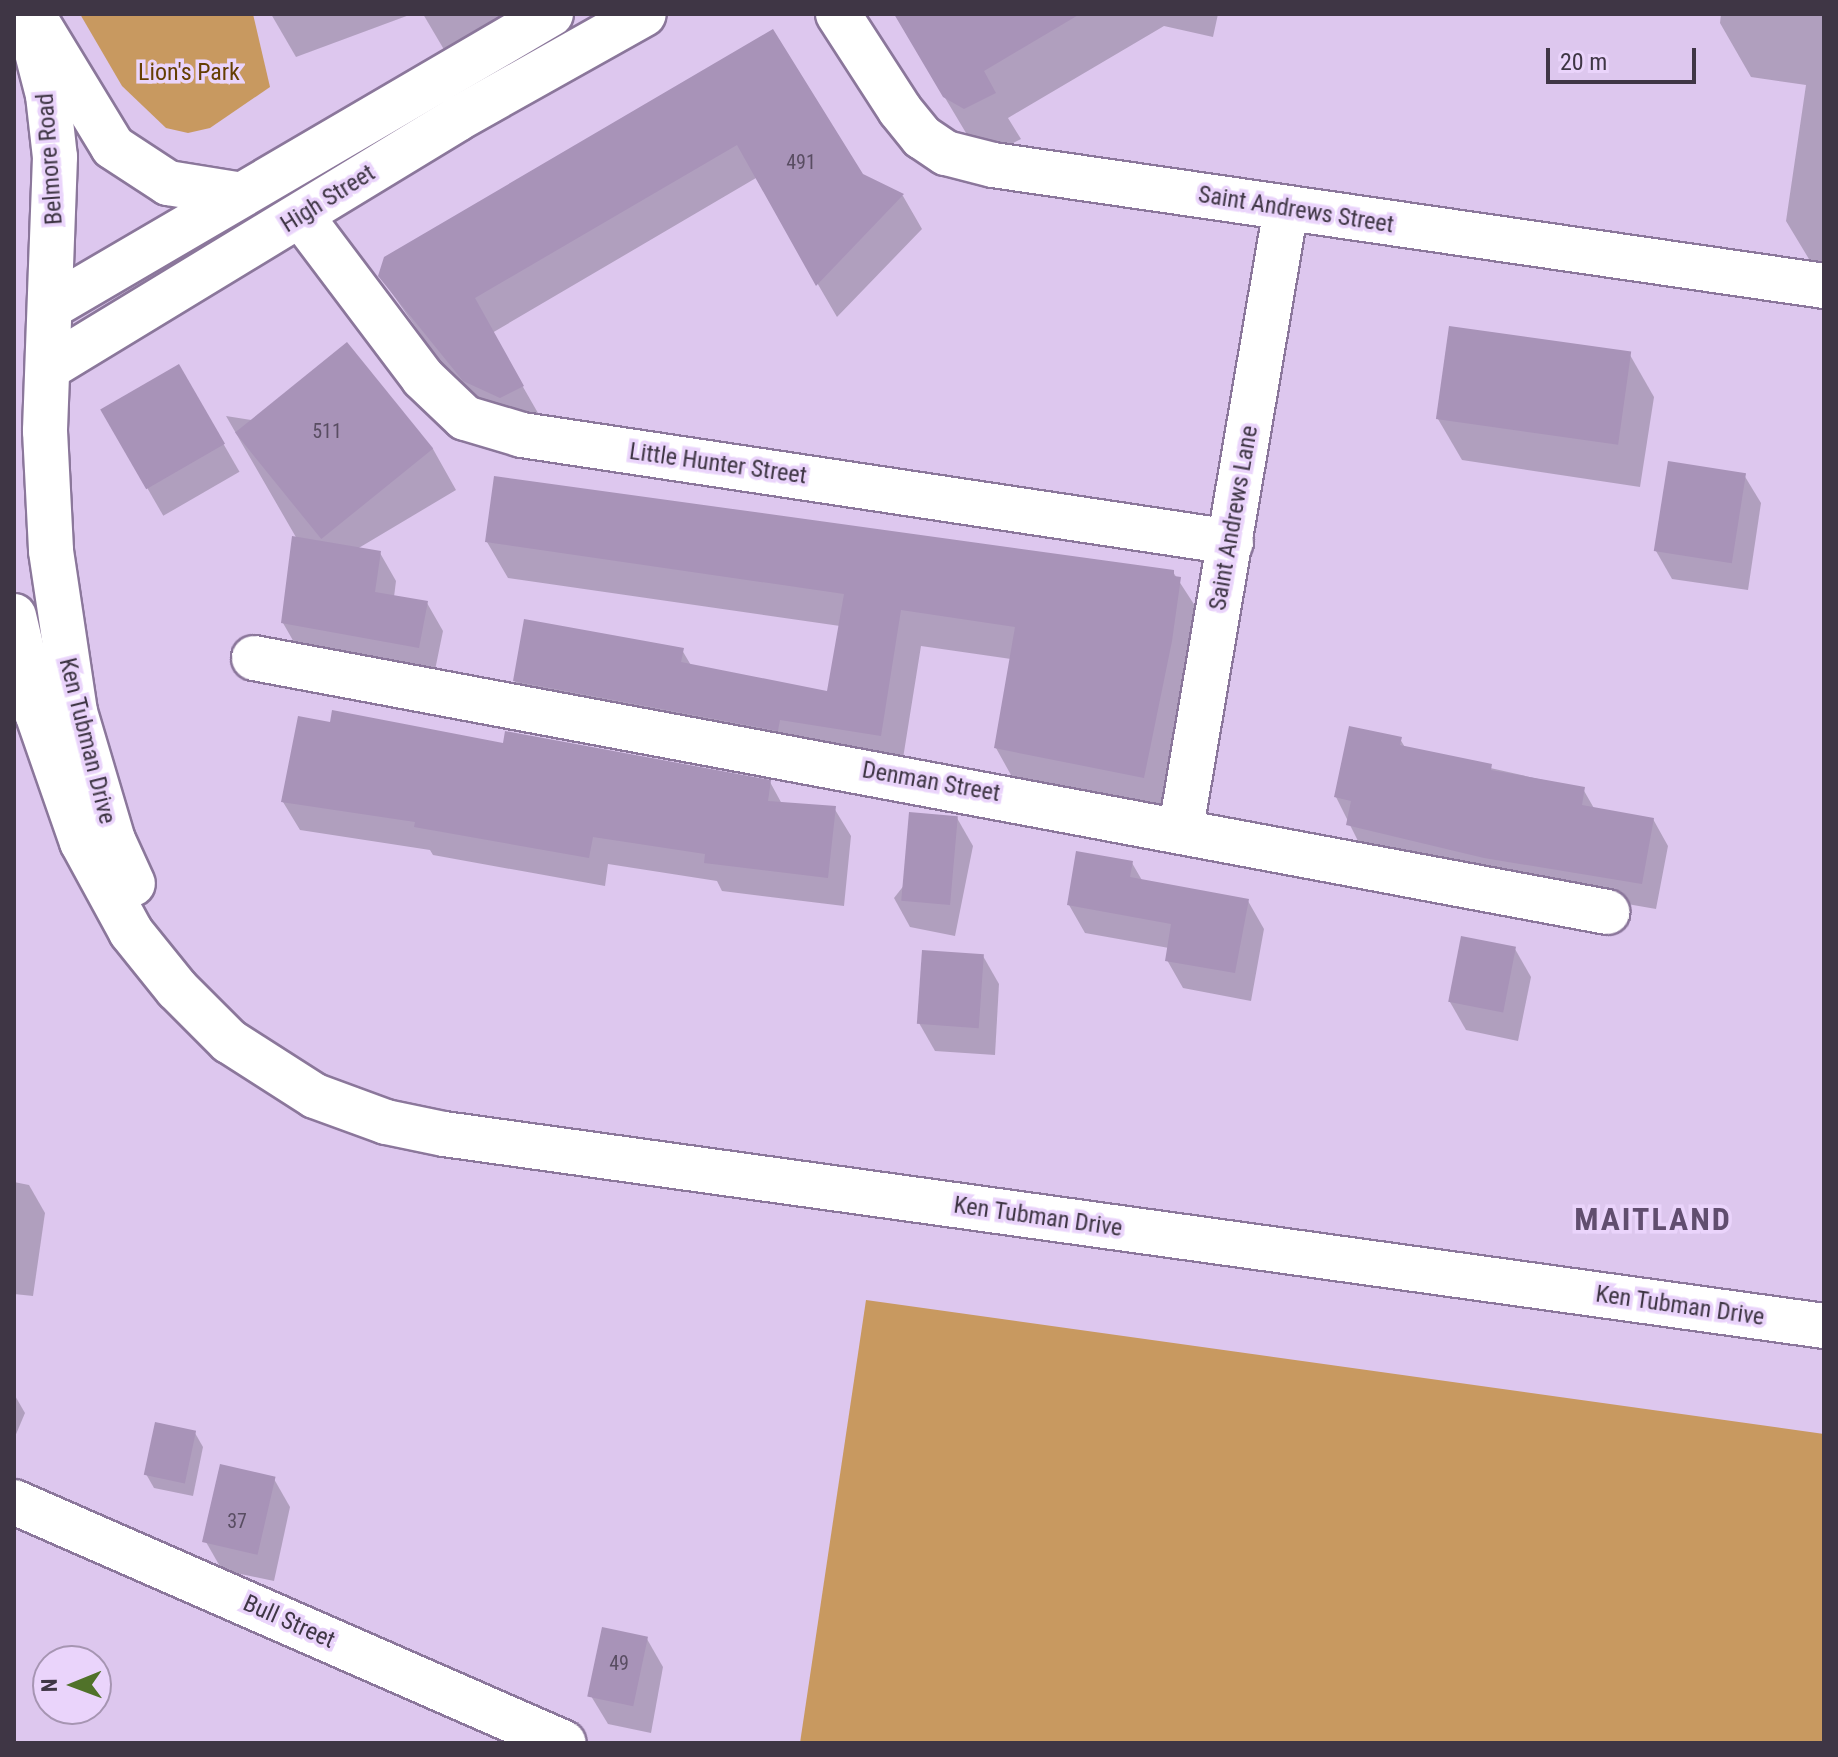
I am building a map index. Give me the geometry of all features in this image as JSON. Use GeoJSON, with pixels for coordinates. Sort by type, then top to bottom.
{"type":"FeatureCollection","features":[{"type":"Feature","properties":{"kind":"street","name":"Belmore Road"},"geometry":{"type":"LineString","coordinates":[[27,14],[48,95],[55,157],[52,306],[31,377]]}},
{"type":"Feature","properties":{"kind":"street"},"geometry":{"type":"LineString","coordinates":[[33,14],[68,81],[113,147],[168,183],[236,194]]}},
{"type":"Feature","properties":{"kind":"street","name":"High Street"},"geometry":{"type":"LineString","coordinates":[[14,326],[236,194],[551,14]]}},
{"type":"Feature","properties":{"kind":"street","name":"High Street"},"geometry":{"type":"LineString","coordinates":[[31,377],[457,119],[644,14]]}},
{"type":"Feature","properties":{"kind":"street","name":"Saint Andrews Street"},"geometry":{"type":"LineString","coordinates":[[838,14],[907,119],[946,153],[993,165],[1824,286]]}},
{"type":"Feature","properties":{"kind":"street"},"geometry":{"type":"LineString","coordinates":[[434,81],[457,119]]}},
{"type":"Feature","properties":{"kind":"street","name":"Saint Andrews Lane"},"geometry":{"type":"LineString","coordinates":[[1181,828],[1286,208]]}},
{"type":"Feature","properties":{"kind":"street","name":"Little Hunter Street"},"geometry":{"type":"LineString","coordinates":[[301,216],[423,378],[465,418],[522,435],[1231,542]]}},
{"type":"Feature","properties":{"kind":"street","name":"Ken Tubman Drive"},"geometry":{"type":"LineString","coordinates":[[31,377],[45,431],[51,551],[70,683],[91,774],[144,908],[177,960],[264,1067]]}},
{"type":"Feature","properties":{"kind":"street","name":"Ken Tubman Drive"},"geometry":{"type":"LineString","coordinates":[[14,616],[37,713],[82,842],[131,932],[177,989],[229,1041],[264,1067],[315,1096],[386,1122],[444,1134],[1824,1326]]}},
{"type":"Feature","properties":{"kind":"street","name":"Denman Street"},"geometry":{"type":"LineString","coordinates":[[254,658],[1181,828],[1607,912]]}},
{"type":"Feature","properties":{"kind":"street"},"geometry":{"type":"LineString","coordinates":[[14,707],[27,742],[82,842]]}},
{"type":"Feature","properties":{"kind":"street","name":"Bull Street"},"geometry":{"type":"LineString","coordinates":[[14,1502],[564,1743]]}},
{"type":"Feature","properties":{"kind":"green space","name":"Lion's Park"},"geometry":{"type":"Polygon","coordinates":[[[80,14],[253,14],[270,87],[210,128],[188,133],[166,128],[122,86],[80,14]]]}},
{"type":"Feature","properties":{"kind":"green space"},"geometry":{"type":"Polygon","coordinates":[[[866,1300],[1824,1434],[1824,1743],[800,1743],[866,1300]]]}},
{"type":"Feature","properties":{"kind":"building"},"geometry":{"type":"Polygon","coordinates":[[[894,14],[1080,14],[984,71],[996,93],[964,109],[943,97],[894,14]]]}},
{"type":"Feature","properties":{"kind":"building"},"geometry":{"type":"Polygon","coordinates":[[[773,29],[863,174],[904,194],[816,286],[737,145],[475,298],[524,386],[500,398],[463,381],[378,276],[384,257],[773,29]]]}},
{"type":"Feature","properties":{"kind":"building"},"geometry":{"type":"Polygon","coordinates":[[[1449,326],[1631,352],[1618,445],[1436,419],[1449,326]]]}},
{"type":"Feature","properties":{"kind":"building"},"geometry":{"type":"Polygon","coordinates":[[[347,342],[433,448],[321,539],[235,433],[347,342]]]}},
{"type":"Feature","properties":{"kind":"building"},"geometry":{"type":"Polygon","coordinates":[[[179,364],[225,444],[146,489],[100,410],[179,364]]]}},
{"type":"Feature","properties":{"kind":"building"},"geometry":{"type":"Polygon","coordinates":[[[1668,461],[1746,473],[1732,563],[1654,551],[1668,461]]]}},
{"type":"Feature","properties":{"kind":"building"},"geometry":{"type":"Polygon","coordinates":[[[494,476],[1174,570],[1174,576],[1181,577],[1172,641],[1144,778],[994,748],[1015,627],[901,610],[881,736],[780,720],[778,731],[513,681],[524,619],[684,648],[681,662],[827,691],[844,594],[485,542],[494,476]]]}},
{"type":"Feature","properties":{"kind":"building"},"geometry":{"type":"Polygon","coordinates":[[[292,536],[381,551],[375,592],[428,601],[419,648],[281,623],[292,536]]]}},
{"type":"Feature","properties":{"kind":"building"},"geometry":{"type":"Polygon","coordinates":[[[332,710],[503,743],[505,731],[771,780],[768,801],[836,806],[828,878],[704,863],[705,854],[593,837],[589,858],[414,827],[415,822],[281,802],[298,716],[330,722],[332,710]]]}},
{"type":"Feature","properties":{"kind":"building"},"geometry":{"type":"Polygon","coordinates":[[[1349,726],[1402,737],[1400,745],[1492,764],[1491,770],[1585,787],[1582,805],[1654,818],[1642,884],[1484,858],[1346,825],[1351,801],[1334,797],[1349,726]]]}},
{"type":"Feature","properties":{"kind":"building"},"geometry":{"type":"Polygon","coordinates":[[[909,812],[958,816],[950,905],[901,901],[909,812]]]}},
{"type":"Feature","properties":{"kind":"building"},"geometry":{"type":"Polygon","coordinates":[[[1076,851],[1133,861],[1130,877],[1249,899],[1235,973],[1165,961],[1171,924],[1067,905],[1076,851]]]}},
{"type":"Feature","properties":{"kind":"building"},"geometry":{"type":"Polygon","coordinates":[[[1461,936],[1516,947],[1503,1012],[1448,1002],[1461,936]]]}},
{"type":"Feature","properties":{"kind":"building"},"geometry":{"type":"Polygon","coordinates":[[[922,950],[984,954],[979,1028],[917,1024],[922,950]]]}},
{"type":"Feature","properties":{"kind":"building"},"geometry":{"type":"Polygon","coordinates":[[[155,1422],[196,1431],[185,1484],[144,1475],[155,1422]]]}},
{"type":"Feature","properties":{"kind":"building"},"geometry":{"type":"Polygon","coordinates":[[[220,1464],[276,1477],[258,1555],[202,1542],[220,1464]]]}},
{"type":"Feature","properties":{"kind":"building"},"geometry":{"type":"Polygon","coordinates":[[[602,1627],[648,1637],[633,1706],[587,1696],[602,1627]]]}},
{"type":"Feature","properties":{"kind":"district","name":"MAITLAND"},"geometry":{"type":"Point","coordinates":[1653,1219]}}]}
